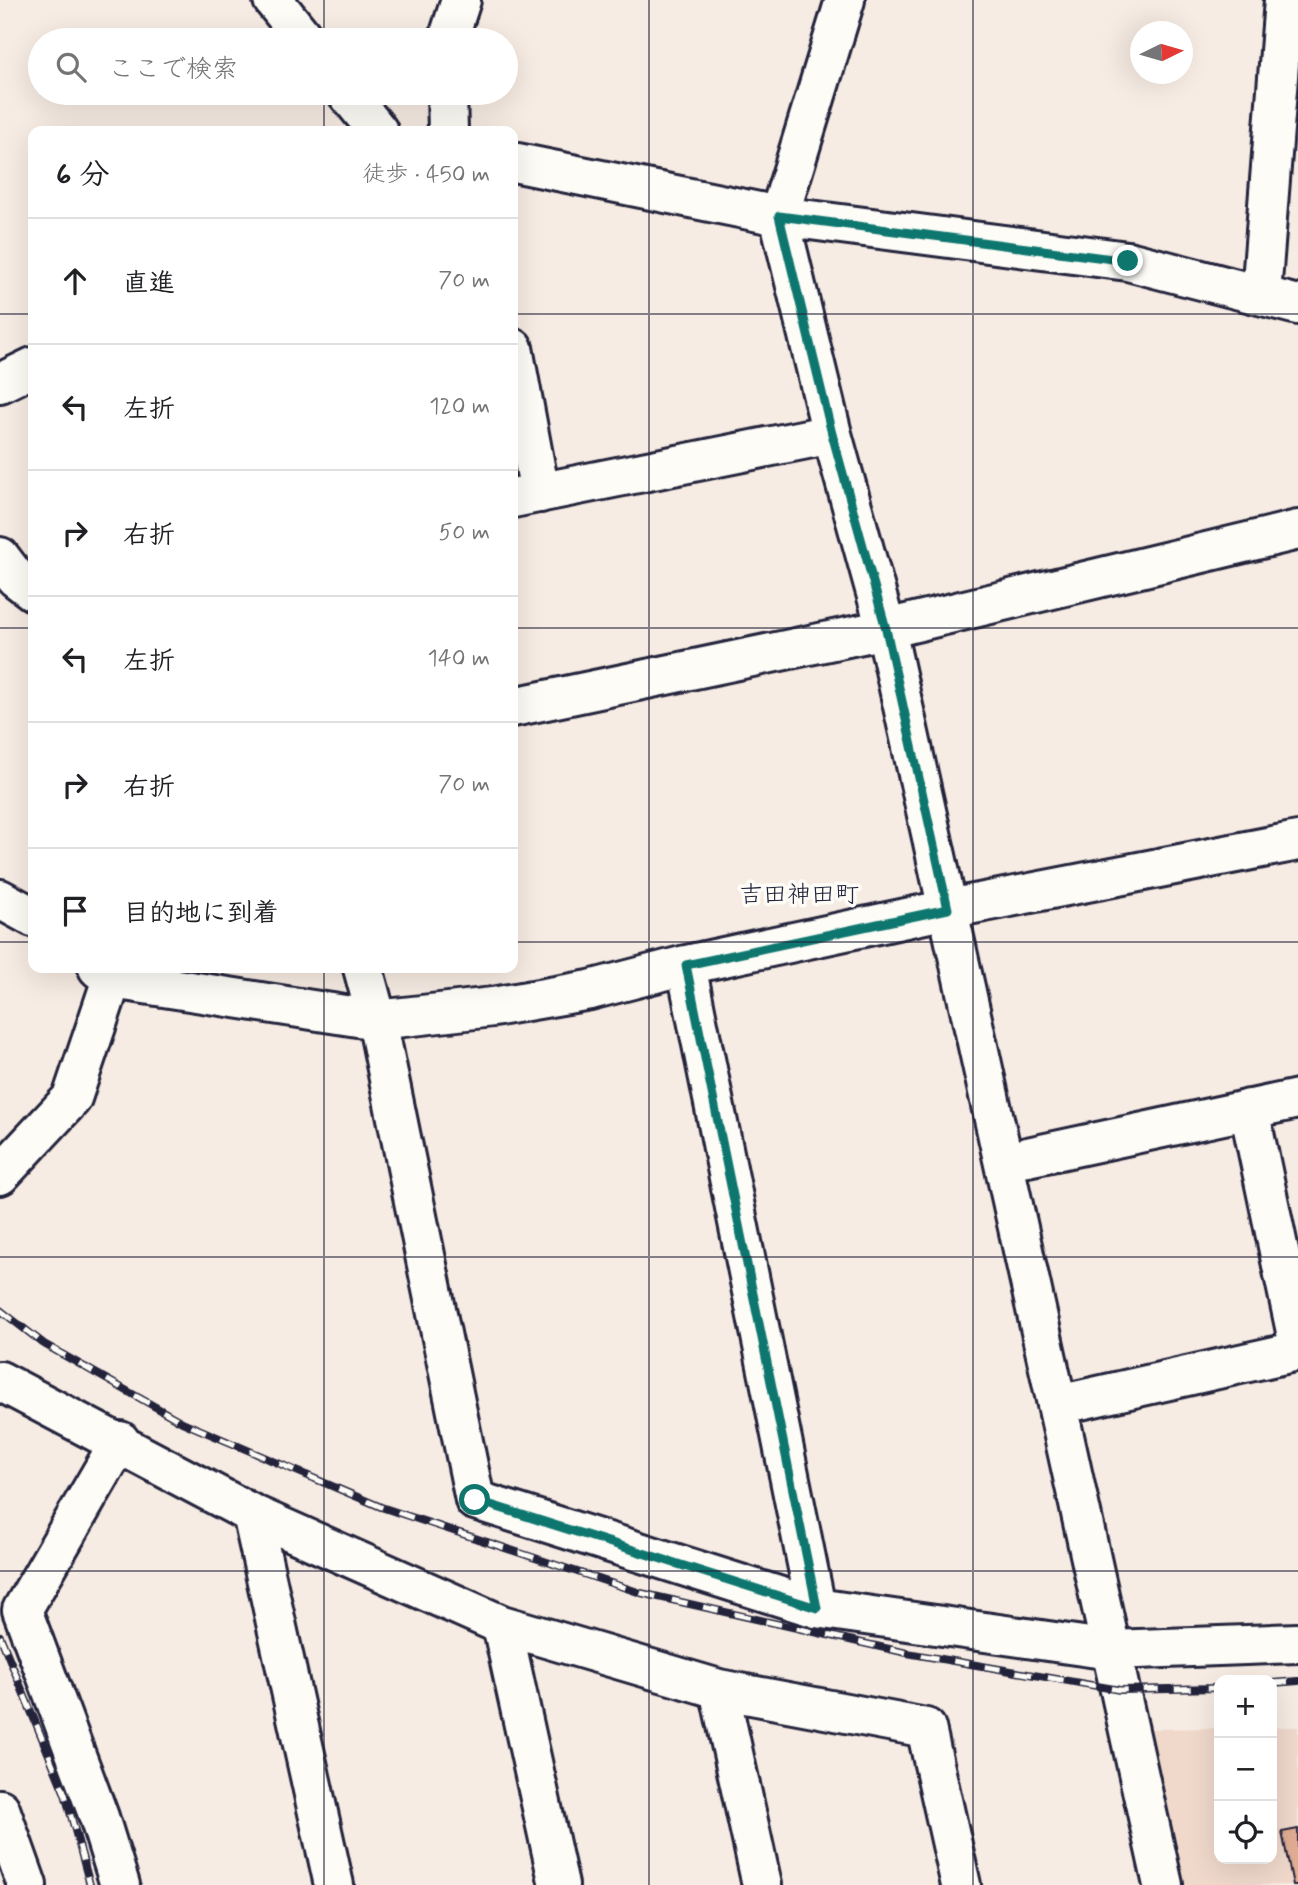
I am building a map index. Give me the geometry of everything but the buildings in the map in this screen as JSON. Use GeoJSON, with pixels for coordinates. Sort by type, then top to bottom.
{"type":"FeatureCollection","features":[{"type":"Feature","properties":{"kind":"street"},"geometry":{"type":"LineString","coordinates":[[273,0],[295,28]]}},
{"type":"Feature","properties":{"kind":"street"},"geometry":{"type":"LineString","coordinates":[[453,28],[461,0]]}},
{"type":"Feature","properties":{"kind":"street"},"geometry":{"type":"LineString","coordinates":[[845,0],[779,216],[832,434],[886,629],[1163,1885]]}},
{"type":"Feature","properties":{"kind":"street"},"geometry":{"type":"LineString","coordinates":[[1261,295],[1284,0]]}},
{"type":"Feature","properties":{"kind":"street"},"geometry":{"type":"LineString","coordinates":[[357,105],[374,126]]}},
{"type":"Feature","properties":{"kind":"street"},"geometry":{"type":"LineString","coordinates":[[447,105],[448,126]]}},
{"type":"Feature","properties":{"kind":"street"},"geometry":{"type":"LineString","coordinates":[[518,163],[779,216],[1128,261],[1298,305]]}},
{"type":"Feature","properties":{"kind":"street"},"geometry":{"type":"LineString","coordinates":[[0,383],[28,369]]}},
{"type":"Feature","properties":{"kind":"street"},"geometry":{"type":"LineString","coordinates":[[518,401],[527,496],[832,434]]}},
{"type":"Feature","properties":{"kind":"street"},"geometry":{"type":"LineString","coordinates":[[518,706],[886,629],[1298,530]]}},
{"type":"Feature","properties":{"kind":"street"},"geometry":{"type":"LineString","coordinates":[[0,557],[16,578],[28,587]]}},
{"type":"Feature","properties":{"kind":"street"},"geometry":{"type":"LineString","coordinates":[[0,1174],[72,1098],[105,973],[377,1020],[493,1007],[590,990],[686,965],[948,909],[1298,841]]}},
{"type":"Feature","properties":{"kind":"street"},"geometry":{"type":"LineString","coordinates":[[0,898],[28,914]]}},
{"type":"Feature","properties":{"kind":"street"},"geometry":{"type":"LineString","coordinates":[[686,965],[817,1608]]}},
{"type":"Feature","properties":{"kind":"street"},"geometry":{"type":"LineString","coordinates":[[364,973],[377,1020],[475,1500],[817,1608],[1111,1650],[1298,1643]]}},
{"type":"Feature","properties":{"kind":"street"},"geometry":{"type":"LineString","coordinates":[[1004,1162],[1298,1099]]}},
{"type":"Feature","properties":{"kind":"street"},"geometry":{"type":"LineString","coordinates":[[1249,1109],[1298,1341]]}},
{"type":"Feature","properties":{"kind":"street"},"geometry":{"type":"LineString","coordinates":[[1058,1405],[1298,1351]]}},
{"type":"Feature","properties":{"kind":"street"},"geometry":{"type":"LineString","coordinates":[[0,1381],[120,1441],[252,1514],[502,1625],[719,1689],[926,1728],[961,1885]]}},
{"type":"Feature","properties":{"kind":"street"},"geometry":{"type":"LineString","coordinates":[[120,1441],[22,1610],[99,1817],[120,1885]]}},
{"type":"Feature","properties":{"kind":"street"},"geometry":{"type":"LineString","coordinates":[[252,1514],[334,1885]]}},
{"type":"Feature","properties":{"kind":"street"},"geometry":{"type":"LineString","coordinates":[[502,1625],[559,1885]]}},
{"type":"Feature","properties":{"kind":"street"},"geometry":{"type":"LineString","coordinates":[[719,1689],[762,1885]]}},
{"type":"Feature","properties":{"kind":"street"},"geometry":{"type":"LineString","coordinates":[[0,1809],[27,1885]]}},
{"type":"Feature","properties":{"kind":"shaded area"},"geometry":{"type":"Polygon","coordinates":[[[1277,1727],[1298,1727],[1298,1885],[1182,1885],[1146,1729],[1214,1728],[1214,1864],[1277,1864],[1277,1727]]]}},
{"type":"Feature","properties":{"kind":"railway"},"geometry":{"type":"LineString","coordinates":[[0,1310],[44,1344],[182,1422],[381,1507],[641,1593],[907,1653],[1120,1690],[1214,1688]]}},
{"type":"Feature","properties":{"kind":"railway"},"geometry":{"type":"LineString","coordinates":[[0,1636],[65,1794],[90,1885]]}},
{"type":"Feature","properties":{"kind":"railway"},"geometry":{"type":"LineString","coordinates":[[1277,1683],[1298,1681]]}},
{"type":"Feature","properties":{"kind":"district","name":"吉田神田町"},"geometry":{"type":"Point","coordinates":[799,895]}},
{"type":"Feature","properties":{"kind":"route"},"geometry":{"type":"LineString","coordinates":[[475,1500],[817,1608],[686,965],[948,909],[886,629],[832,434],[779,216],[1128,261]]}}]}
